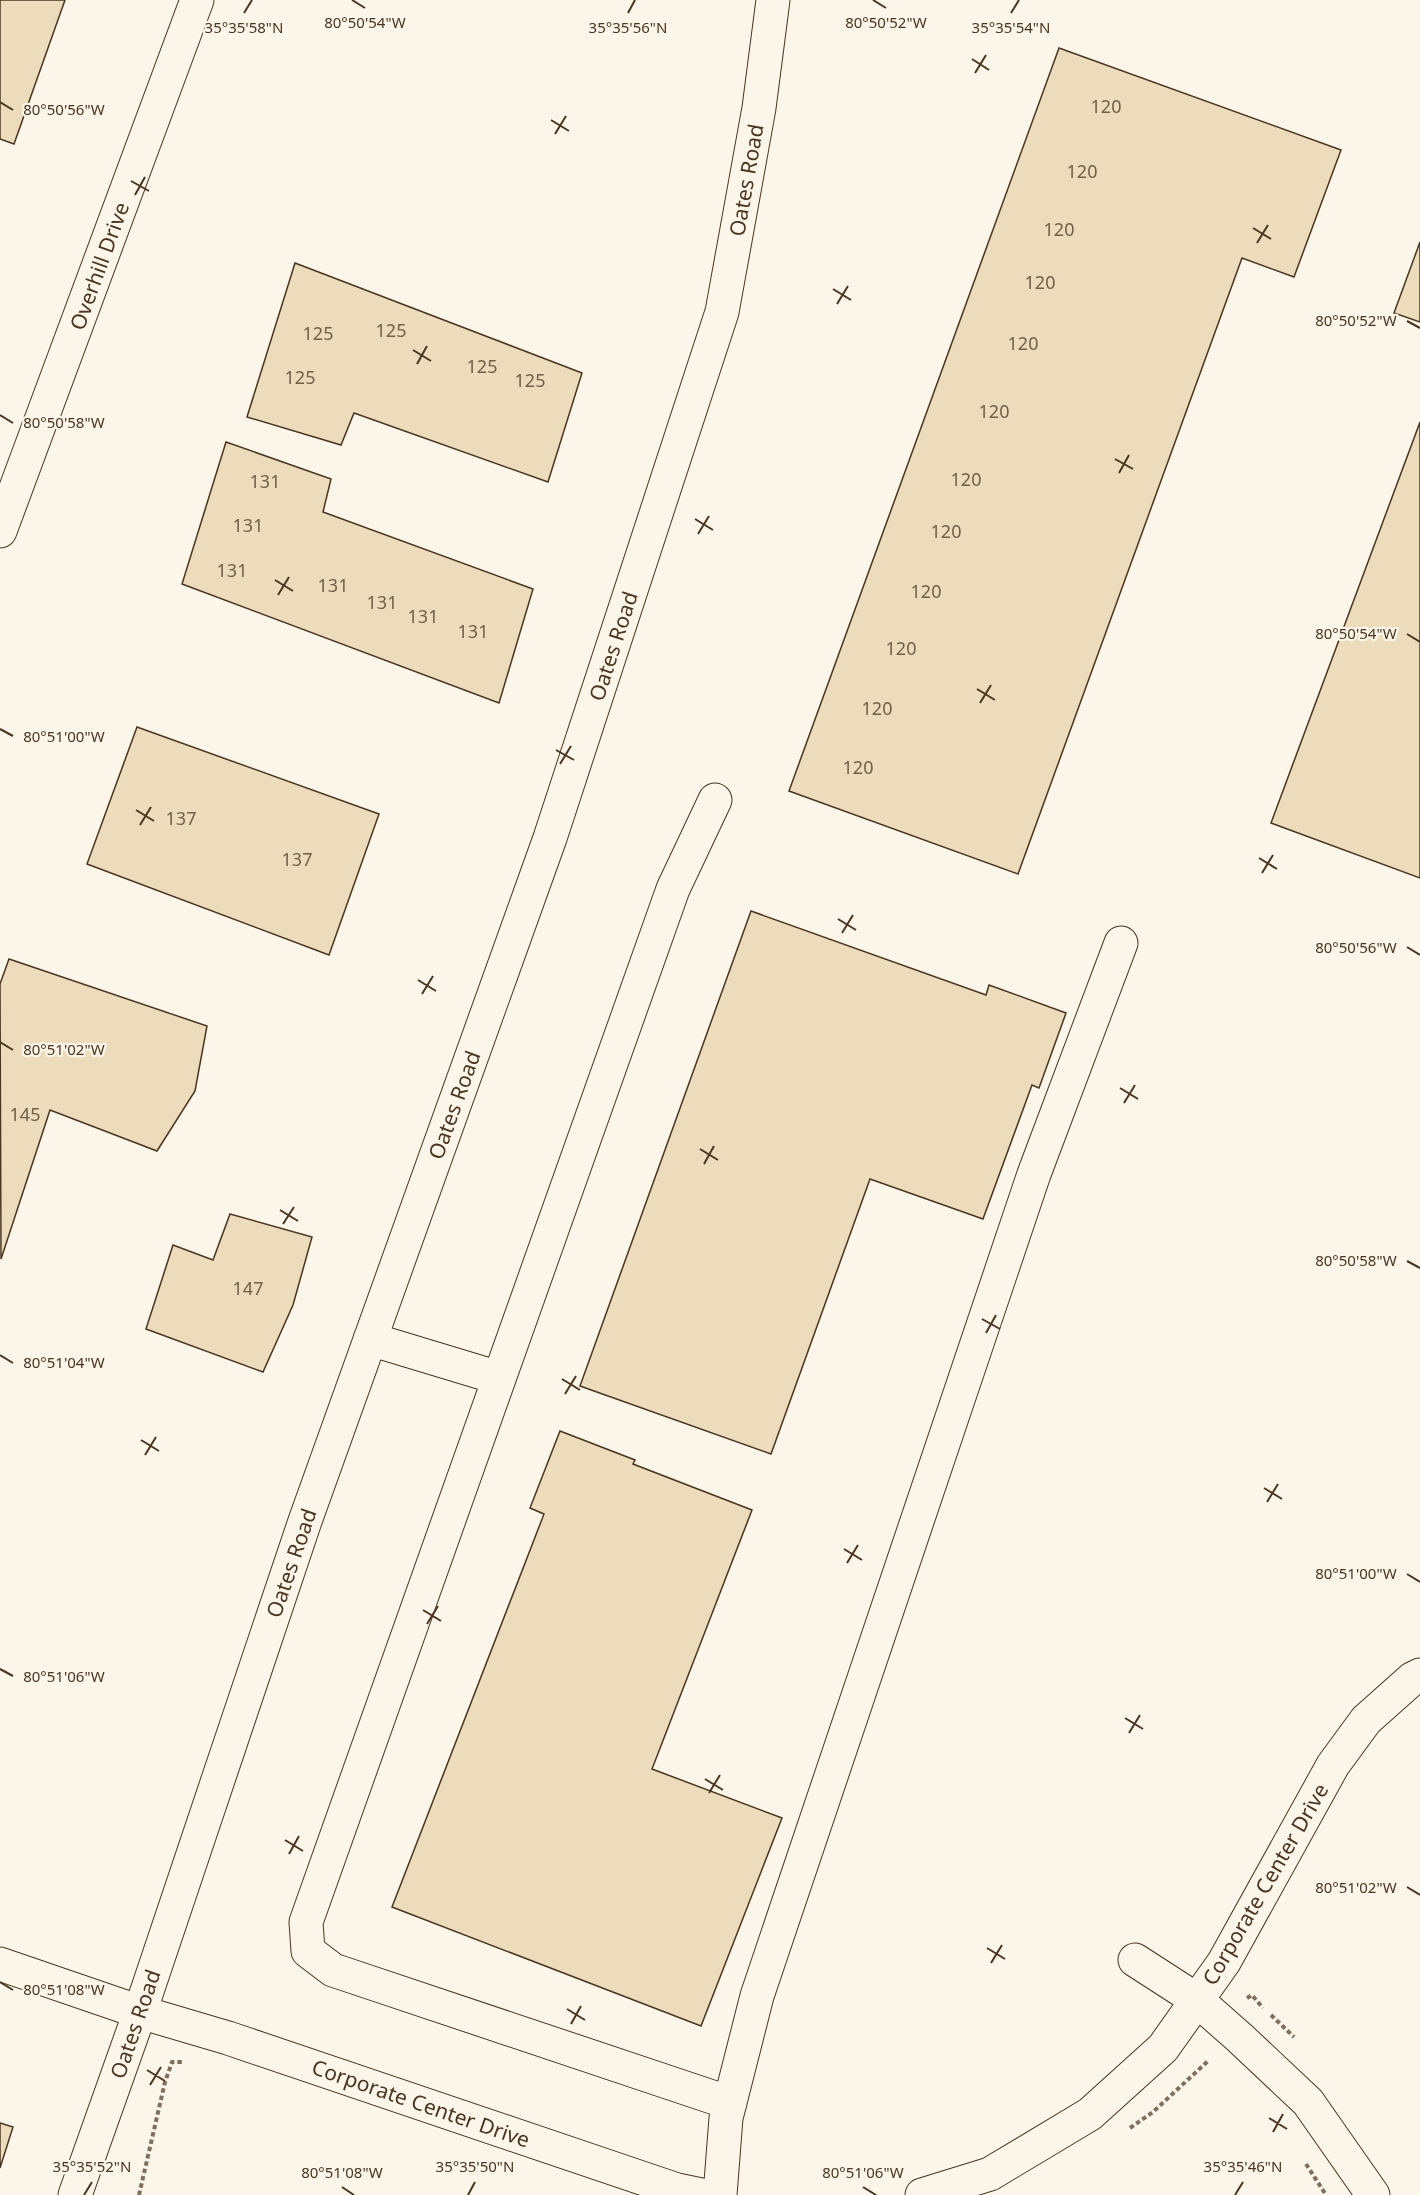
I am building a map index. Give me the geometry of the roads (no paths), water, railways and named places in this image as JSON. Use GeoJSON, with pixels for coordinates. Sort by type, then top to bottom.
{"type":"FeatureCollection","features":[{"type":"Feature","properties":{"kind":"street","name":"Overhill Drive"},"geometry":{"type":"LineString","coordinates":[[0,531],[197,0]]}},
{"type":"Feature","properties":{"kind":"street","name":"Oates Road"},"geometry":{"type":"LineString","coordinates":[[75,2195],[140,2012],[305,1521],[550,838],[722,312],[759,108],[773,0]]}},
{"type":"Feature","properties":{"kind":"street"},"geometry":{"type":"LineString","coordinates":[[715,800],[673,889],[306,1922],[308,1951],[333,1970],[730,2103]]}},
{"type":"Feature","properties":{"kind":"street"},"geometry":{"type":"LineString","coordinates":[[720,2195],[726,2118],[757,1996],[1034,1174],[1121,943]]}},
{"type":"Feature","properties":{"kind":"street"},"geometry":{"type":"LineString","coordinates":[[370,1339],[499,1378]]}},
{"type":"Feature","properties":{"kind":"street","name":"Corporate Center Drive"},"geometry":{"type":"LineString","coordinates":[[922,2195],[990,2174],[1090,2114],[1163,2048],[1224,1962],[1333,1765],[1366,1720],[1412,1679],[1420,1675]]}},
{"type":"Feature","properties":{"kind":"street"},"geometry":{"type":"LineString","coordinates":[[1135,1960],[1197,2000],[1308,2102],[1373,2195]]}},
{"type":"Feature","properties":{"kind":"street","name":"Corporate Center Drive"},"geometry":{"type":"LineString","coordinates":[[0,1964],[140,2012],[228,2038],[677,2190],[701,2195]]}}]}
